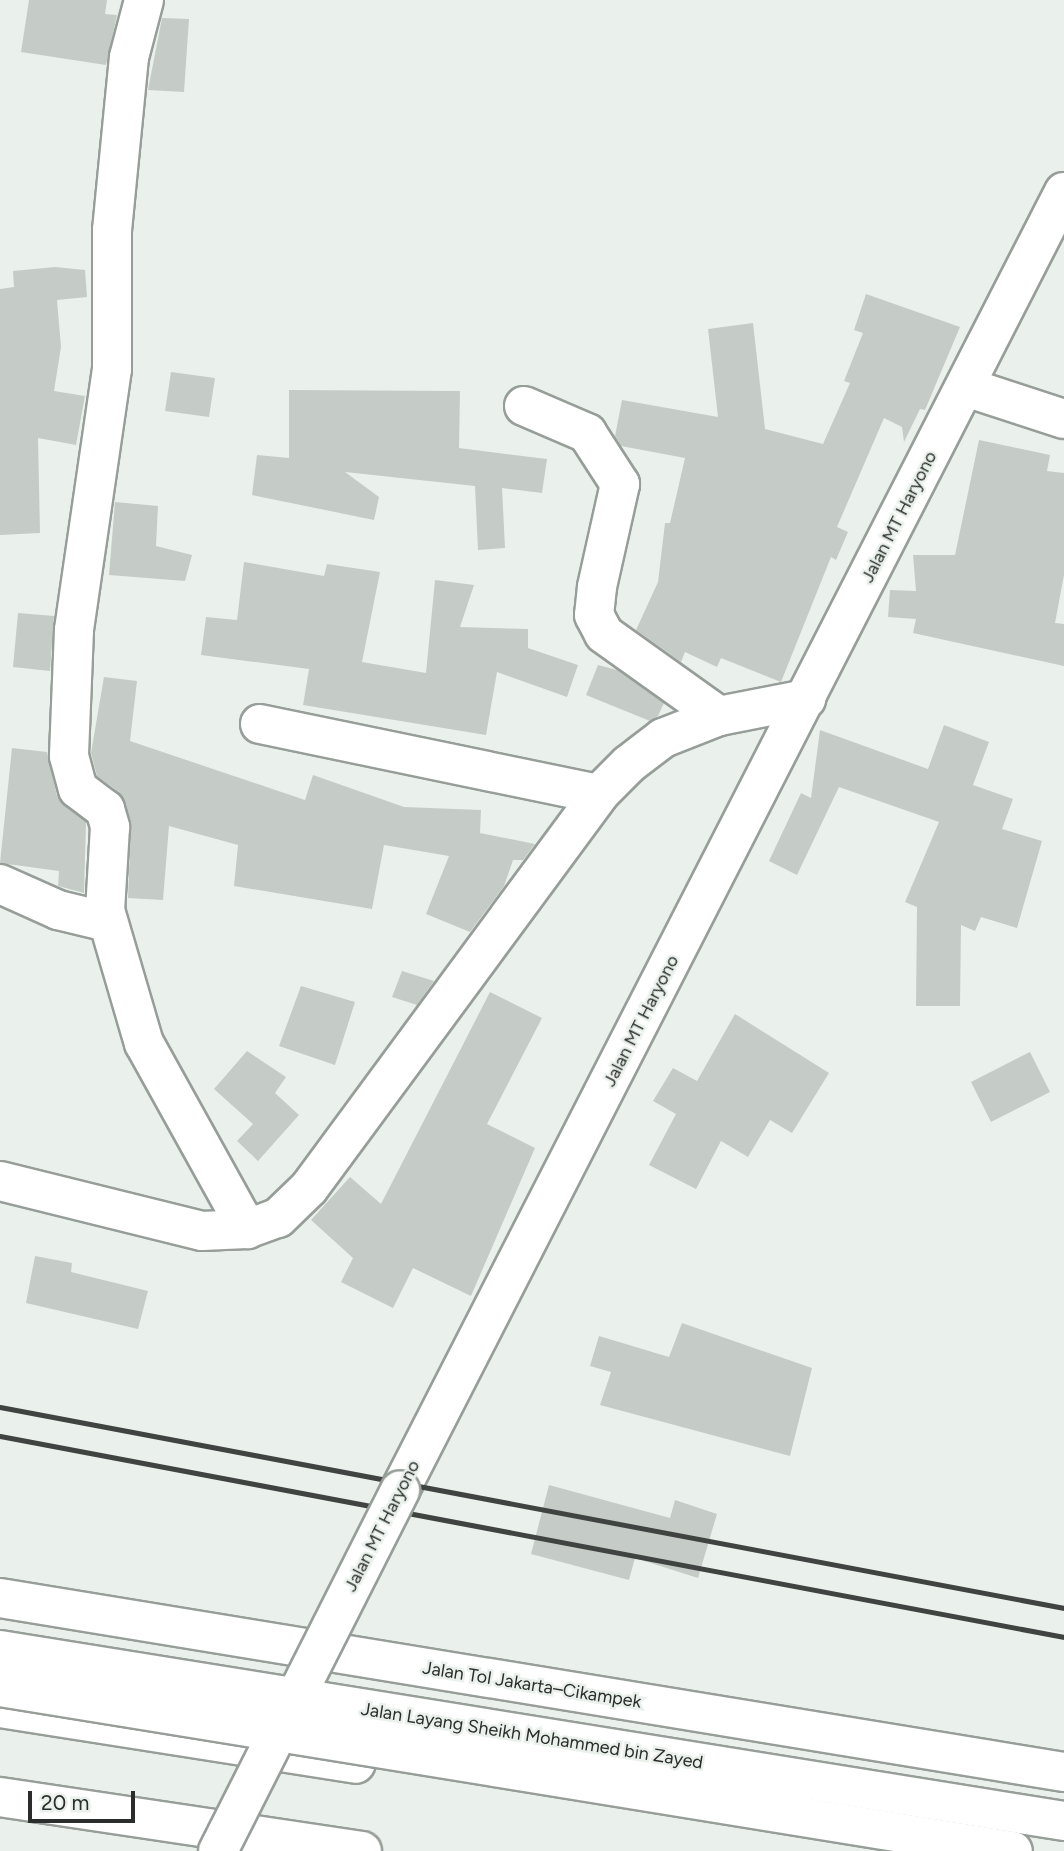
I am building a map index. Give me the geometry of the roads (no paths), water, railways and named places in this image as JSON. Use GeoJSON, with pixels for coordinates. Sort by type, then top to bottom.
{"type":"FeatureCollection","features":[{"type":"Feature","properties":{"kind":"main road"},"geometry":{"type":"LineString","coordinates":[[144,0],[129,57],[112,230],[113,369],[74,630],[69,725],[72,776],[105,809],[110,827],[108,922],[144,1043],[247,1229]]}},
{"type":"Feature","properties":{"kind":"main road","name":"Jalan MT Haryono"},"geometry":{"type":"LineString","coordinates":[[218,1851],[1064,192]]}},
{"type":"Feature","properties":{"kind":"main road"},"geometry":{"type":"LineString","coordinates":[[966,387],[1064,419]]}},
{"type":"Feature","properties":{"kind":"main road"},"geometry":{"type":"LineString","coordinates":[[524,407],[586,433],[620,484],[597,587],[594,615],[604,634],[719,716]]}},
{"type":"Feature","properties":{"kind":"main road"},"geometry":{"type":"LineString","coordinates":[[0,1181],[202,1231],[247,1229],[278,1218],[309,1188],[599,794],[663,738],[719,716],[806,699]]}},
{"type":"Feature","properties":{"kind":"main road"},"geometry":{"type":"LineString","coordinates":[[260,724],[599,794]]}},
{"type":"Feature","properties":{"kind":"main road"},"geometry":{"type":"LineString","coordinates":[[0,884],[58,910],[108,922]]}},
{"type":"Feature","properties":{"kind":"main road","name":"Jalan Tol Jakarta–Cikampek"},"geometry":{"type":"LineString","coordinates":[[0,1598],[1064,1772]]}},
{"type":"Feature","properties":{"kind":"main road","name":"Jalan Layang Sheikh Mohammed bin Zayed"},"geometry":{"type":"LineString","coordinates":[[0,1650],[1064,1821]]}},
{"type":"Feature","properties":{"kind":"main road"},"geometry":{"type":"LineString","coordinates":[[0,1687],[1013,1851]]}},
{"type":"Feature","properties":{"kind":"main road"},"geometry":{"type":"LineString","coordinates":[[0,1708],[929,1851]]}},
{"type":"Feature","properties":{"kind":"main road"},"geometry":{"type":"LineString","coordinates":[[0,1797],[362,1851]]}},
{"type":"Feature","properties":{"kind":"railway"},"geometry":{"type":"LineString","coordinates":[[0,1407],[1064,1608]]}},
{"type":"Feature","properties":{"kind":"railway"},"geometry":{"type":"LineString","coordinates":[[0,1436],[1064,1637]]}}]}
